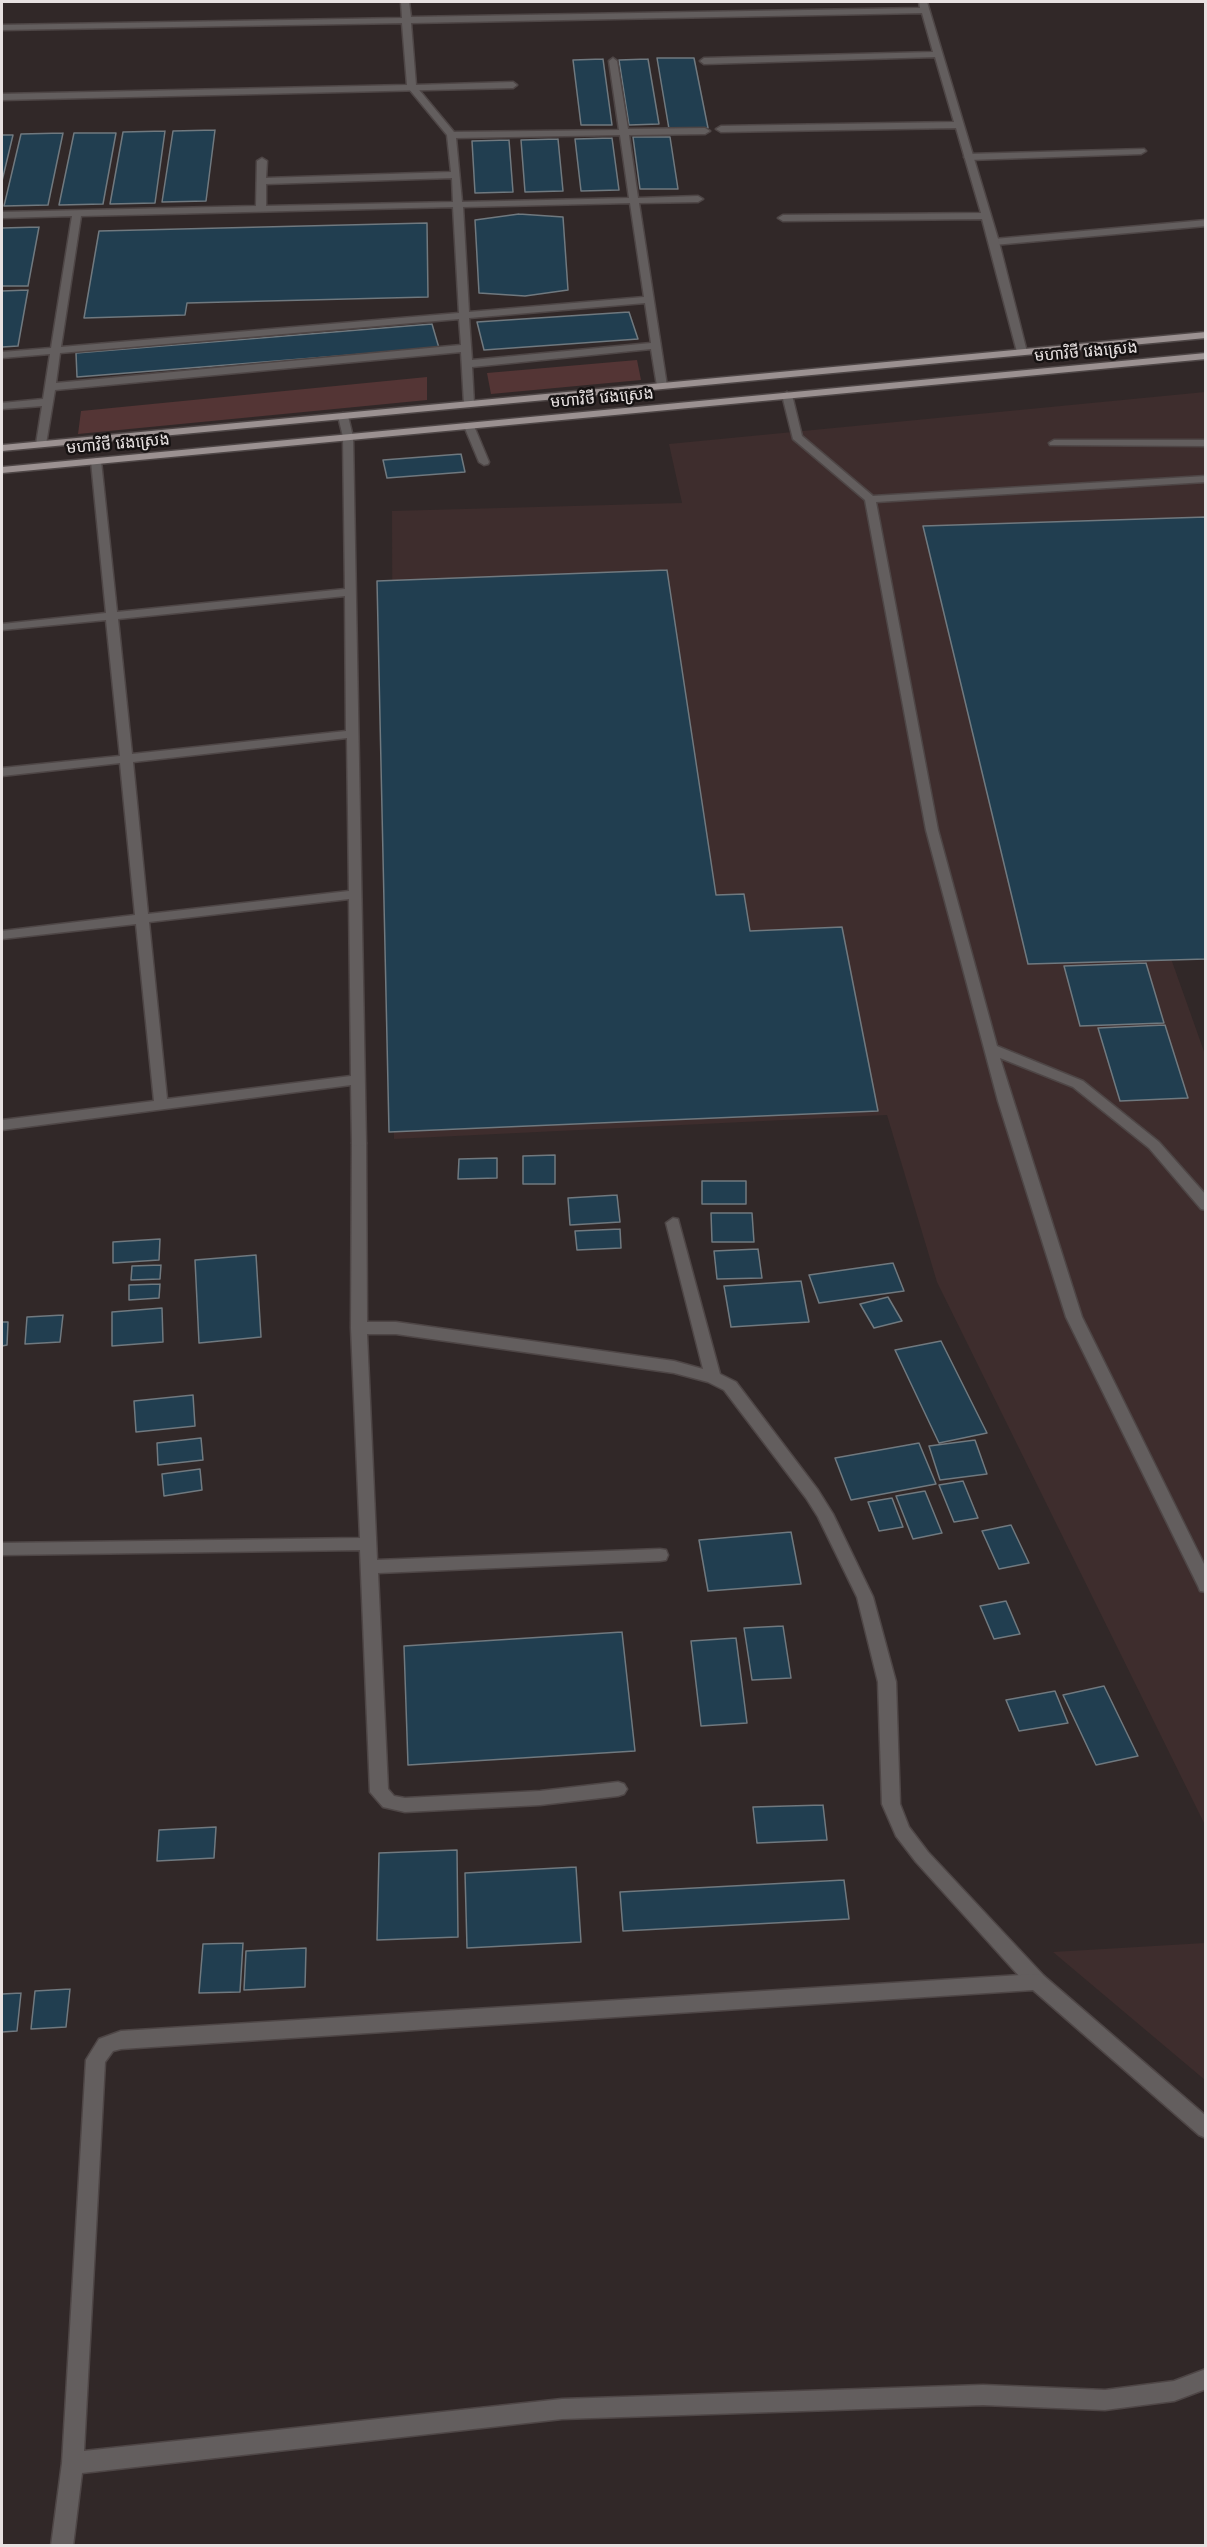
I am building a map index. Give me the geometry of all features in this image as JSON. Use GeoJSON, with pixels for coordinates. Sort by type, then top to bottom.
{"type":"FeatureCollection","features":[{"type":"Feature","properties":{"kind":"main road","name":"មហាវិថី វេងស្រេង"},"geometry":{"type":"LineString","coordinates":[[2,448],[1206,335]]}},
{"type":"Feature","properties":{"kind":"main road","name":"មហាវិថី វេងស្រេង"},"geometry":{"type":"LineString","coordinates":[[2,470],[1206,356]]}},
{"type":"Feature","properties":{"kind":"main road"},"geometry":{"type":"LineString","coordinates":[[776,375],[787,395]]}},
{"type":"Feature","properties":{"kind":"street"},"geometry":{"type":"LineString","coordinates":[[405,2],[412,87],[451,135],[456,175],[469,404]]}},
{"type":"Feature","properties":{"kind":"street"},"geometry":{"type":"LineString","coordinates":[[2,28],[406,21],[924,6],[994,242],[1022,352]]}},
{"type":"Feature","properties":{"kind":"street"},"geometry":{"type":"LineString","coordinates":[[704,61],[938,54]]}},
{"type":"Feature","properties":{"kind":"street"},"geometry":{"type":"LineString","coordinates":[[613,61],[662,386]]}},
{"type":"Feature","properties":{"kind":"street"},"geometry":{"type":"LineString","coordinates":[[2,97],[513,85]]}},
{"type":"Feature","properties":{"kind":"street"},"geometry":{"type":"LineString","coordinates":[[721,129],[959,125]]}},
{"type":"Feature","properties":{"kind":"street"},"geometry":{"type":"LineString","coordinates":[[451,135],[705,131]]}},
{"type":"Feature","properties":{"kind":"street"},"geometry":{"type":"LineString","coordinates":[[969,157],[1141,151]]}},
{"type":"Feature","properties":{"kind":"street"},"geometry":{"type":"LineString","coordinates":[[261,209],[262,161]]}},
{"type":"Feature","properties":{"kind":"street"},"geometry":{"type":"LineString","coordinates":[[262,180],[456,175]]}},
{"type":"Feature","properties":{"kind":"street"},"geometry":{"type":"LineString","coordinates":[[2,215],[698,199]]}},
{"type":"Feature","properties":{"kind":"street"},"geometry":{"type":"LineString","coordinates":[[41,444],[77,213]]}},
{"type":"Feature","properties":{"kind":"street"},"geometry":{"type":"LineString","coordinates":[[783,218],[986,216]]}},
{"type":"Feature","properties":{"kind":"street"},"geometry":{"type":"LineString","coordinates":[[994,242],[1206,224]]}},
{"type":"Feature","properties":{"kind":"street"},"geometry":{"type":"LineString","coordinates":[[2,355],[649,300]]}},
{"type":"Feature","properties":{"kind":"street"},"geometry":{"type":"LineString","coordinates":[[466,364],[657,346]]}},
{"type":"Feature","properties":{"kind":"street"},"geometry":{"type":"LineString","coordinates":[[50,387],[466,348]]}},
{"type":"Feature","properties":{"kind":"street"},"geometry":{"type":"LineString","coordinates":[[787,395],[797,437],[870,499],[932,830],[1005,1101],[1074,1317],[1206,1586]]}},
{"type":"Feature","properties":{"kind":"street"},"geometry":{"type":"LineString","coordinates":[[2,406],[48,402]]}},
{"type":"Feature","properties":{"kind":"street"},"geometry":{"type":"LineString","coordinates":[[343,416],[348,437],[359,1143],[359,1328],[379,1792],[389,1802],[405,1805],[540,1798],[618,1789]]}},
{"type":"Feature","properties":{"kind":"street"},"geometry":{"type":"LineString","coordinates":[[469,426],[484,462]]}},
{"type":"Feature","properties":{"kind":"street"},"geometry":{"type":"LineString","coordinates":[[1054,442],[1206,443]]}},
{"type":"Feature","properties":{"kind":"street"},"geometry":{"type":"LineString","coordinates":[[96,461],[161,1105]]}},
{"type":"Feature","properties":{"kind":"street"},"geometry":{"type":"LineString","coordinates":[[870,499],[1206,479]]}},
{"type":"Feature","properties":{"kind":"street"},"geometry":{"type":"LineString","coordinates":[[2,627],[350,592]]}},
{"type":"Feature","properties":{"kind":"street"},"geometry":{"type":"LineString","coordinates":[[2,772],[352,734]]}},
{"type":"Feature","properties":{"kind":"street"},"geometry":{"type":"LineString","coordinates":[[2,936],[355,894]]}},
{"type":"Feature","properties":{"kind":"street"},"geometry":{"type":"LineString","coordinates":[[992,1049],[1078,1084],[1154,1145],[1206,1205]]}},
{"type":"Feature","properties":{"kind":"street"},"geometry":{"type":"LineString","coordinates":[[2,1125],[358,1080]]}},
{"type":"Feature","properties":{"kind":"street"},"geometry":{"type":"LineString","coordinates":[[673,1224],[713,1377]]}},
{"type":"Feature","properties":{"kind":"street"},"geometry":{"type":"LineString","coordinates":[[359,1328],[396,1328],[674,1367],[713,1377],[730,1386],[812,1494],[825,1515],[865,1597],[887,1682],[891,1804],[902,1831],[922,1857],[1037,1982],[1206,2129]]}},
{"type":"Feature","properties":{"kind":"street"},"geometry":{"type":"LineString","coordinates":[[2,1549],[367,1544]]}},
{"type":"Feature","properties":{"kind":"street"},"geometry":{"type":"LineString","coordinates":[[368,1567],[660,1555]]}},
{"type":"Feature","properties":{"kind":"street"},"geometry":{"type":"LineString","coordinates":[[62,2546],[73,2463],[96,2061],[106,2045],[121,2040],[1037,1982]]}},
{"type":"Feature","properties":{"kind":"street"},"geometry":{"type":"LineString","coordinates":[[73,2463],[562,2409],[983,2395],[1105,2400],[1174,2391],[1206,2379]]}},
{"type":"Feature","properties":{"kind":"shaded area"},"geometry":{"type":"Polygon","coordinates":[[[637,360],[641,380],[491,394],[487,373],[637,360]]]}},
{"type":"Feature","properties":{"kind":"shaded area"},"geometry":{"type":"Polygon","coordinates":[[[427,377],[427,400],[78,434],[81,411],[427,377]]]}},
{"type":"Feature","properties":{"kind":"shaded area"},"geometry":{"type":"Polygon","coordinates":[[[1205,392],[1205,952],[1169,953],[1206,1057],[1205,1825],[937,1282],[887,1115],[394,1139],[392,511],[682,503],[669,444],[1205,392]]]}},
{"type":"Feature","properties":{"kind":"shaded area"},"geometry":{"type":"Polygon","coordinates":[[[1205,1943],[1205,2080],[1053,1952],[1205,1943]]]}},
{"type":"Feature","properties":{"kind":"building"},"geometry":{"type":"Polygon","coordinates":[[[657,58],[694,58],[708,128],[669,129],[657,58]]]}},
{"type":"Feature","properties":{"kind":"building"},"geometry":{"type":"Polygon","coordinates":[[[603,59],[612,125],[581,125],[573,60],[603,59]]]}},
{"type":"Feature","properties":{"kind":"building"},"geometry":{"type":"Polygon","coordinates":[[[648,59],[659,124],[629,125],[619,60],[648,59]]]}},
{"type":"Feature","properties":{"kind":"building"},"geometry":{"type":"Polygon","coordinates":[[[215,130],[206,201],[162,202],[173,131],[215,130]]]}},
{"type":"Feature","properties":{"kind":"building"},"geometry":{"type":"Polygon","coordinates":[[[165,131],[155,203],[110,204],[123,132],[165,131]]]}},
{"type":"Feature","properties":{"kind":"building"},"geometry":{"type":"Polygon","coordinates":[[[63,133],[48,205],[4,206],[21,134],[63,133]]]}},
{"type":"Feature","properties":{"kind":"building"},"geometry":{"type":"Polygon","coordinates":[[[74,133],[116,133],[103,204],[59,205],[74,133]]]}},
{"type":"Feature","properties":{"kind":"building"},"geometry":{"type":"Polygon","coordinates":[[[2,135],[13,135],[2,181],[2,135]]]}},
{"type":"Feature","properties":{"kind":"building"},"geometry":{"type":"Polygon","coordinates":[[[633,137],[670,137],[678,189],[640,189],[633,137]]]}},
{"type":"Feature","properties":{"kind":"building"},"geometry":{"type":"Polygon","coordinates":[[[612,138],[619,190],[581,191],[575,139],[612,138]]]}},
{"type":"Feature","properties":{"kind":"building"},"geometry":{"type":"Polygon","coordinates":[[[558,139],[563,191],[525,192],[521,140],[558,139]]]}},
{"type":"Feature","properties":{"kind":"building"},"geometry":{"type":"Polygon","coordinates":[[[509,140],[513,192],[475,193],[472,141],[509,140]]]}},
{"type":"Feature","properties":{"kind":"building"},"geometry":{"type":"Polygon","coordinates":[[[519,214],[563,217],[568,290],[525,296],[479,293],[475,220],[519,214]]]}},
{"type":"Feature","properties":{"kind":"building"},"geometry":{"type":"Polygon","coordinates":[[[427,223],[428,297],[187,303],[185,315],[84,318],[99,231],[427,223]]]}},
{"type":"Feature","properties":{"kind":"building"},"geometry":{"type":"Polygon","coordinates":[[[39,227],[28,286],[2,286],[2,228],[39,227]]]}},
{"type":"Feature","properties":{"kind":"building"},"geometry":{"type":"Polygon","coordinates":[[[28,290],[18,346],[2,347],[2,291],[28,290]]]}},
{"type":"Feature","properties":{"kind":"building"},"geometry":{"type":"Polygon","coordinates":[[[629,312],[638,339],[484,350],[477,322],[629,312]]]}},
{"type":"Feature","properties":{"kind":"building"},"geometry":{"type":"Polygon","coordinates":[[[432,324],[439,348],[77,377],[76,353],[432,324]]]}},
{"type":"Feature","properties":{"kind":"building"},"geometry":{"type":"Polygon","coordinates":[[[461,454],[465,472],[387,478],[383,460],[461,454]]]}},
{"type":"Feature","properties":{"kind":"building"},"geometry":{"type":"Polygon","coordinates":[[[1206,517],[1206,959],[1028,964],[923,526],[1206,517]]]}},
{"type":"Feature","properties":{"kind":"building"},"geometry":{"type":"Polygon","coordinates":[[[667,570],[716,895],[744,894],[750,931],[842,927],[878,1111],[389,1132],[377,581],[667,570]]]}},
{"type":"Feature","properties":{"kind":"building"},"geometry":{"type":"Polygon","coordinates":[[[1146,963],[1164,1023],[1080,1026],[1064,966],[1146,963]]]}},
{"type":"Feature","properties":{"kind":"building"},"geometry":{"type":"Polygon","coordinates":[[[1165,1025],[1188,1098],[1120,1101],[1098,1028],[1165,1025]]]}},
{"type":"Feature","properties":{"kind":"building"},"geometry":{"type":"Polygon","coordinates":[[[555,1155],[555,1184],[523,1184],[523,1156],[555,1155]]]}},
{"type":"Feature","properties":{"kind":"building"},"geometry":{"type":"Polygon","coordinates":[[[497,1158],[497,1178],[458,1179],[459,1159],[497,1158]]]}},
{"type":"Feature","properties":{"kind":"building"},"geometry":{"type":"Polygon","coordinates":[[[702,1181],[746,1181],[746,1204],[702,1204],[702,1181]]]}},
{"type":"Feature","properties":{"kind":"building"},"geometry":{"type":"Polygon","coordinates":[[[617,1195],[620,1222],[570,1225],[568,1198],[617,1195]]]}},
{"type":"Feature","properties":{"kind":"building"},"geometry":{"type":"Polygon","coordinates":[[[711,1213],[752,1213],[754,1242],[712,1242],[711,1213]]]}},
{"type":"Feature","properties":{"kind":"building"},"geometry":{"type":"Polygon","coordinates":[[[620,1229],[621,1248],[577,1250],[575,1231],[620,1229]]]}},
{"type":"Feature","properties":{"kind":"building"},"geometry":{"type":"Polygon","coordinates":[[[160,1239],[159,1260],[113,1263],[113,1242],[160,1239]]]}},
{"type":"Feature","properties":{"kind":"building"},"geometry":{"type":"Polygon","coordinates":[[[758,1249],[762,1278],[717,1279],[714,1251],[758,1249]]]}},
{"type":"Feature","properties":{"kind":"building"},"geometry":{"type":"Polygon","coordinates":[[[256,1255],[261,1337],[199,1343],[195,1260],[256,1255]]]}},
{"type":"Feature","properties":{"kind":"building"},"geometry":{"type":"Polygon","coordinates":[[[893,1263],[904,1291],[819,1303],[809,1275],[893,1263]]]}},
{"type":"Feature","properties":{"kind":"building"},"geometry":{"type":"Polygon","coordinates":[[[161,1265],[160,1279],[131,1280],[132,1266],[161,1265]]]}},
{"type":"Feature","properties":{"kind":"building"},"geometry":{"type":"Polygon","coordinates":[[[801,1281],[809,1322],[731,1327],[724,1286],[801,1281]]]}},
{"type":"Feature","properties":{"kind":"building"},"geometry":{"type":"Polygon","coordinates":[[[160,1284],[159,1298],[129,1300],[129,1285],[160,1284]]]}},
{"type":"Feature","properties":{"kind":"building"},"geometry":{"type":"Polygon","coordinates":[[[888,1297],[902,1321],[874,1328],[860,1304],[888,1297]]]}},
{"type":"Feature","properties":{"kind":"building"},"geometry":{"type":"Polygon","coordinates":[[[162,1308],[163,1342],[112,1346],[112,1312],[162,1308]]]}},
{"type":"Feature","properties":{"kind":"building"},"geometry":{"type":"Polygon","coordinates":[[[63,1315],[60,1342],[25,1344],[27,1317],[63,1315]]]}},
{"type":"Feature","properties":{"kind":"building"},"geometry":{"type":"Polygon","coordinates":[[[2,1322],[8,1322],[7,1345],[2,1346],[2,1322]]]}},
{"type":"Feature","properties":{"kind":"building"},"geometry":{"type":"Polygon","coordinates":[[[941,1341],[987,1433],[939,1443],[895,1350],[941,1341]]]}},
{"type":"Feature","properties":{"kind":"building"},"geometry":{"type":"Polygon","coordinates":[[[193,1395],[195,1426],[136,1432],[134,1401],[193,1395]]]}},
{"type":"Feature","properties":{"kind":"building"},"geometry":{"type":"Polygon","coordinates":[[[201,1438],[203,1460],[158,1465],[157,1443],[201,1438]]]}},
{"type":"Feature","properties":{"kind":"building"},"geometry":{"type":"Polygon","coordinates":[[[975,1440],[987,1474],[940,1480],[929,1446],[975,1440]]]}},
{"type":"Feature","properties":{"kind":"building"},"geometry":{"type":"Polygon","coordinates":[[[919,1443],[936,1484],[851,1500],[835,1458],[919,1443]]]}},
{"type":"Feature","properties":{"kind":"building"},"geometry":{"type":"Polygon","coordinates":[[[200,1469],[202,1490],[164,1496],[162,1474],[200,1469]]]}},
{"type":"Feature","properties":{"kind":"building"},"geometry":{"type":"Polygon","coordinates":[[[963,1481],[978,1518],[954,1522],[939,1485],[963,1481]]]}},
{"type":"Feature","properties":{"kind":"building"},"geometry":{"type":"Polygon","coordinates":[[[925,1491],[942,1533],[913,1539],[896,1496],[925,1491]]]}},
{"type":"Feature","properties":{"kind":"building"},"geometry":{"type":"Polygon","coordinates":[[[892,1498],[903,1527],[879,1531],[868,1502],[892,1498]]]}},
{"type":"Feature","properties":{"kind":"building"},"geometry":{"type":"Polygon","coordinates":[[[1011,1525],[1029,1563],[999,1569],[982,1531],[1011,1525]]]}},
{"type":"Feature","properties":{"kind":"building"},"geometry":{"type":"Polygon","coordinates":[[[791,1532],[801,1584],[708,1591],[699,1540],[791,1532]]]}},
{"type":"Feature","properties":{"kind":"building"},"geometry":{"type":"Polygon","coordinates":[[[1006,1601],[1020,1634],[994,1639],[980,1606],[1006,1601]]]}},
{"type":"Feature","properties":{"kind":"building"},"geometry":{"type":"Polygon","coordinates":[[[783,1626],[791,1678],[752,1680],[744,1628],[783,1626]]]}},
{"type":"Feature","properties":{"kind":"building"},"geometry":{"type":"Polygon","coordinates":[[[622,1632],[635,1751],[408,1765],[404,1646],[622,1632]]]}},
{"type":"Feature","properties":{"kind":"building"},"geometry":{"type":"Polygon","coordinates":[[[736,1638],[747,1723],[701,1726],[691,1641],[736,1638]]]}},
{"type":"Feature","properties":{"kind":"building"},"geometry":{"type":"Polygon","coordinates":[[[1104,1686],[1138,1756],[1096,1765],[1063,1695],[1104,1686]]]}},
{"type":"Feature","properties":{"kind":"building"},"geometry":{"type":"Polygon","coordinates":[[[1055,1691],[1068,1723],[1019,1731],[1006,1700],[1055,1691]]]}},
{"type":"Feature","properties":{"kind":"building"},"geometry":{"type":"Polygon","coordinates":[[[823,1805],[827,1840],[757,1843],[753,1807],[823,1805]]]}},
{"type":"Feature","properties":{"kind":"building"},"geometry":{"type":"Polygon","coordinates":[[[216,1827],[214,1858],[157,1861],[159,1830],[216,1827]]]}},
{"type":"Feature","properties":{"kind":"building"},"geometry":{"type":"Polygon","coordinates":[[[457,1850],[458,1937],[377,1940],[379,1853],[457,1850]]]}},
{"type":"Feature","properties":{"kind":"building"},"geometry":{"type":"Polygon","coordinates":[[[576,1867],[581,1942],[467,1948],[465,1873],[576,1867]]]}},
{"type":"Feature","properties":{"kind":"building"},"geometry":{"type":"Polygon","coordinates":[[[844,1880],[849,1919],[623,1931],[620,1892],[844,1880]]]}},
{"type":"Feature","properties":{"kind":"building"},"geometry":{"type":"Polygon","coordinates":[[[243,1943],[240,1992],[199,1993],[203,1944],[243,1943]]]}},
{"type":"Feature","properties":{"kind":"building"},"geometry":{"type":"Polygon","coordinates":[[[306,1948],[305,1987],[244,1990],[246,1951],[306,1948]]]}},
{"type":"Feature","properties":{"kind":"building"},"geometry":{"type":"Polygon","coordinates":[[[70,1989],[66,2027],[31,2029],[35,1991],[70,1989]]]}},
{"type":"Feature","properties":{"kind":"building"},"geometry":{"type":"Polygon","coordinates":[[[21,1993],[17,2031],[2,2032],[2,1994],[21,1993]]]}}]}
